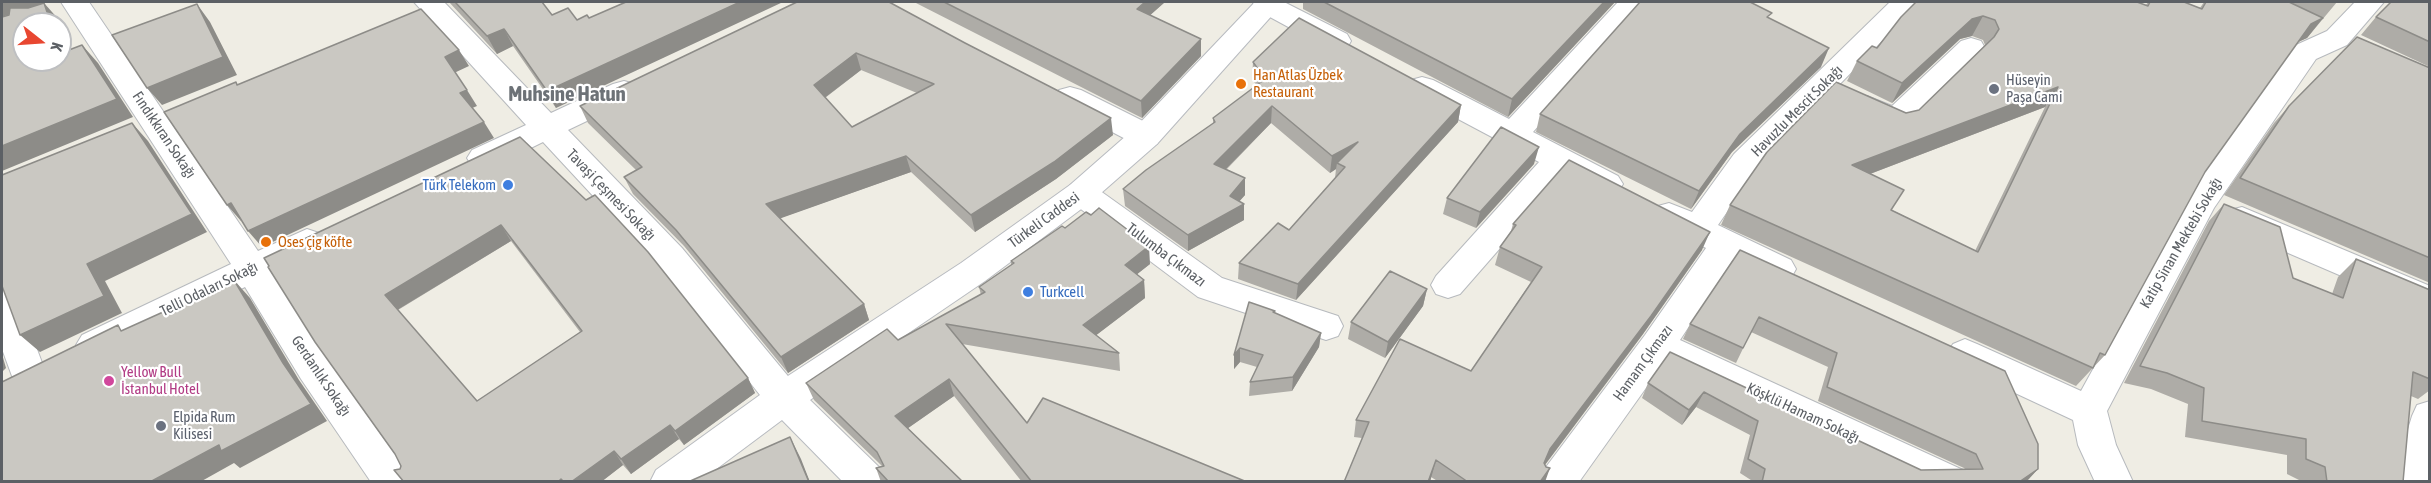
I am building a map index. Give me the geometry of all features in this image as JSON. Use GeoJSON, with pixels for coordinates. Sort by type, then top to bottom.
{"type":"FeatureCollection","features":[{"type":"Feature","properties":{"kind":"street"},"geometry":{"type":"LineString","coordinates":[[1512,136],[1633,2]]}},
{"type":"Feature","properties":{"kind":"street","name":"Havuzlu Mescit Sokağı"},"geometry":{"type":"LineString","coordinates":[[1721,242],[1745,162],[1906,2]]}},
{"type":"Feature","properties":{"kind":"street"},"geometry":{"type":"LineString","coordinates":[[2309,24],[2347,43],[2370,2]]}},
{"type":"Feature","properties":{"kind":"street","name":"Fındıkkıran Sokağı"},"geometry":{"type":"LineString","coordinates":[[71,4],[154,122],[252,269]]}},
{"type":"Feature","properties":{"kind":"street"},"geometry":{"type":"LineString","coordinates":[[1260,4],[1359,53]]}},
{"type":"Feature","properties":{"kind":"street","name":"Türkeli Caddesi"},"geometry":{"type":"LineString","coordinates":[[669,482],[784,398],[973,272],[1081,193],[1146,136],[1260,4]]}},
{"type":"Feature","properties":{"kind":"street"},"geometry":{"type":"LineString","coordinates":[[401,21],[431,5]]}},
{"type":"Feature","properties":{"kind":"street","name":"Tavaşi Çeşmesi Sokağı"},"geometry":{"type":"LineString","coordinates":[[431,5],[670,257],[784,398],[869,482]]}},
{"type":"Feature","properties":{"kind":"street","name":"Katip Sinan Mektebi Sokağı"},"geometry":{"type":"LineString","coordinates":[[2089,411],[2201,201],[2306,52],[2347,43]]}},
{"type":"Feature","properties":{"kind":"street"},"geometry":{"type":"LineString","coordinates":[[1823,85],[1896,120],[1971,48]]}},
{"type":"Feature","properties":{"kind":"street"},"geometry":{"type":"LineString","coordinates":[[1400,75],[1559,160],[1802,280]]}},
{"type":"Feature","properties":{"kind":"street"},"geometry":{"type":"LineString","coordinates":[[452,173],[652,77]]}},
{"type":"Feature","properties":{"kind":"street"},"geometry":{"type":"LineString","coordinates":[[1050,87],[1146,136]]}},
{"type":"Feature","properties":{"kind":"street"},"geometry":{"type":"LineString","coordinates":[[1448,285],[1559,160]]}},
{"type":"Feature","properties":{"kind":"street","name":"Tulumba Çıkmazı"},"geometry":{"type":"LineString","coordinates":[[1081,193],[1210,288],[1326,326]]}},
{"type":"Feature","properties":{"kind":"street"},"geometry":{"type":"LineString","coordinates":[[2201,201],[2430,301]]}},
{"type":"Feature","properties":{"kind":"street","name":"Telli Odaları Sokağı"},"geometry":{"type":"LineString","coordinates":[[15,382],[336,228]]}},
{"type":"Feature","properties":{"kind":"street","name":"Hamam Çıkmazı"},"geometry":{"type":"LineString","coordinates":[[1559,479],[1657,345],[1721,242]]}},
{"type":"Feature","properties":{"kind":"street","name":"Gerdanlık Sokağı"},"geometry":{"type":"LineString","coordinates":[[252,269],[314,369],[389,480]]}},
{"type":"Feature","properties":{"kind":"street"},"geometry":{"type":"LineString","coordinates":[[2,301],[15,382]]}},
{"type":"Feature","properties":{"kind":"street"},"geometry":{"type":"LineString","coordinates":[[1940,343],[2089,411],[2097,445],[2114,482]]}},
{"type":"Feature","properties":{"kind":"street","name":"Köşklü Hamam Sokağı"},"geometry":{"type":"LineString","coordinates":[[1657,345],[1950,482]]}},
{"type":"Feature","properties":{"kind":"street"},"geometry":{"type":"LineString","coordinates":[[2413,478],[2430,416]]}},
{"type":"Feature","properties":{"kind":"building"},"geometry":{"type":"Polygon","coordinates":[[[455,2],[542,2],[552,15],[568,8],[577,20],[587,15],[589,18],[626,2],[740,2],[547,91],[504,29],[487,36],[455,2]]]}},
{"type":"Feature","properties":{"kind":"building"},"geometry":{"type":"Polygon","coordinates":[[[797,2],[889,2],[1111,118],[1054,162],[971,215],[906,156],[766,204],[864,304],[781,357],[676,230],[624,177],[642,167],[580,106],[797,2]],[[856,53],[814,85],[852,127],[934,84],[856,53]]]}},
{"type":"Feature","properties":{"kind":"building"},"geometry":{"type":"Polygon","coordinates":[[[944,2],[1145,2],[1137,9],[1201,39],[1141,101],[944,2]]]}},
{"type":"Feature","properties":{"kind":"building"},"geometry":{"type":"Polygon","coordinates":[[[1324,2],[1604,2],[1512,99],[1324,2]]]}},
{"type":"Feature","properties":{"kind":"building"},"geometry":{"type":"Polygon","coordinates":[[[1640,2],[1750,2],[1772,13],[1767,17],[1829,48],[1740,134],[1699,191],[1540,114],[1640,2]]]}},
{"type":"Feature","properties":{"kind":"building"},"geometry":{"type":"Polygon","coordinates":[[[1916,2],[2137,2],[2148,6],[2150,2],[2184,2],[2202,9],[2206,2],[2289,2],[2323,18],[2311,24],[2205,172],[2105,355],[2100,353],[2093,368],[1730,205],[1767,152],[1836,82],[1906,113],[1919,110],[1994,37],[1999,29],[1995,20],[1983,16],[1972,19],[1902,83],[1857,61],[1872,46],[1877,48],[1916,2]],[[2058,87],[1852,165],[1904,190],[1891,210],[1978,252],[2058,87]]]}},
{"type":"Feature","properties":{"kind":"building"},"geometry":{"type":"Polygon","coordinates":[[[2391,2],[2430,2],[2430,42],[2376,17],[2391,2]]]}},
{"type":"Feature","properties":{"kind":"building"},"geometry":{"type":"Polygon","coordinates":[[[44,3],[47,12],[12,12],[12,72],[72,72],[72,49],[82,45],[117,99],[2,146],[2,17],[9,15],[10,8],[28,8],[44,3]]]}},
{"type":"Feature","properties":{"kind":"building"},"geometry":{"type":"Polygon","coordinates":[[[197,4],[223,57],[147,88],[112,35],[197,4]]]}},
{"type":"Feature","properties":{"kind":"building"},"geometry":{"type":"Polygon","coordinates":[[[421,9],[459,50],[445,57],[467,90],[460,93],[484,122],[248,231],[231,203],[227,205],[164,112],[236,82],[237,85],[421,9]]]}},
{"type":"Feature","properties":{"kind":"building"},"geometry":{"type":"Polygon","coordinates":[[[1299,18],[1461,105],[1298,284],[1239,263],[1278,223],[1289,230],[1345,167],[1337,163],[1358,142],[1332,156],[1272,106],[1214,164],[1245,178],[1230,196],[1244,204],[1188,235],[1123,189],[1146,170],[1215,122],[1213,118],[1265,79],[1253,62],[1299,18]]]}},
{"type":"Feature","properties":{"kind":"building"},"geometry":{"type":"Polygon","coordinates":[[[2357,37],[2430,68],[2430,258],[2240,178],[2289,106],[2357,37]]]}},
{"type":"Feature","properties":{"kind":"building"},"geometry":{"type":"Polygon","coordinates":[[[132,123],[192,214],[87,264],[104,296],[20,335],[2,286],[2,175],[132,123]]]}},
{"type":"Feature","properties":{"kind":"building"},"geometry":{"type":"Polygon","coordinates":[[[1501,127],[1539,147],[1480,212],[1447,198],[1501,127]]]}},
{"type":"Feature","properties":{"kind":"building"},"geometry":{"type":"Polygon","coordinates":[[[520,137],[586,200],[595,195],[648,252],[748,378],[675,431],[670,425],[621,459],[614,451],[571,482],[564,482],[561,479],[558,482],[404,482],[394,470],[400,469],[401,466],[395,454],[315,342],[264,258],[520,137]],[[501,225],[385,295],[477,401],[582,331],[501,225]]]}},
{"type":"Feature","properties":{"kind":"building"},"geometry":{"type":"Polygon","coordinates":[[[1569,160],[1710,232],[1651,316],[1550,449],[1544,463],[1550,468],[1540,482],[1468,482],[1436,460],[1428,482],[1344,482],[1369,422],[1356,420],[1400,339],[1471,371],[1542,267],[1500,247],[1516,225],[1513,224],[1569,160]]]}},
{"type":"Feature","properties":{"kind":"building"},"geometry":{"type":"Polygon","coordinates":[[[2224,204],[2280,227],[2293,278],[2343,298],[2356,259],[2430,290],[2430,379],[2413,372],[2403,482],[2327,482],[2325,467],[2306,459],[2306,439],[2202,421],[2204,388],[2167,373],[2140,366],[2224,204]]]}},
{"type":"Feature","properties":{"kind":"building"},"geometry":{"type":"Polygon","coordinates":[[[1099,208],[1149,246],[1125,265],[1144,280],[1083,325],[1119,353],[946,324],[1027,423],[1043,398],[1247,482],[1032,482],[949,379],[895,416],[963,482],[889,482],[876,468],[884,466],[877,452],[806,383],[887,329],[898,340],[985,292],[979,287],[1014,263],[1011,261],[1062,226],[1065,228],[1086,212],[1091,215],[1099,208]]]}},
{"type":"Feature","properties":{"kind":"building"},"geometry":{"type":"Polygon","coordinates":[[[1740,250],[2005,371],[2038,444],[2038,469],[2019,482],[1762,482],[1765,469],[1748,459],[1758,421],[1704,392],[1689,410],[1648,383],[1670,352],[1921,470],[1983,469],[1976,454],[1827,387],[1837,353],[1759,317],[1743,348],[1690,324],[1740,250]]]}},
{"type":"Feature","properties":{"kind":"building"},"geometry":{"type":"Polygon","coordinates":[[[1390,271],[1427,289],[1388,342],[1351,322],[1390,271]]]}},
{"type":"Feature","properties":{"kind":"building"},"geometry":{"type":"Polygon","coordinates":[[[234,280],[283,363],[311,404],[221,451],[219,445],[150,482],[2,482],[2,382],[118,325],[121,331],[234,280]]]}},
{"type":"Feature","properties":{"kind":"building"},"geometry":{"type":"Polygon","coordinates":[[[1249,302],[1275,311],[1273,312],[1321,333],[1293,377],[1250,382],[1263,355],[1240,348],[1234,355],[1249,302]]]}},
{"type":"Feature","properties":{"kind":"building"},"geometry":{"type":"Polygon","coordinates":[[[790,437],[809,482],[688,482],[790,437]]]}},
{"type":"Feature","properties":{"kind":"place","name":"Han Atlas Üzbek Restaurant"},"geometry":{"type":"Point","coordinates":[1241,84]}},
{"type":"Feature","properties":{"kind":"place","name":"Hüseyin Paşa Cami"},"geometry":{"type":"Point","coordinates":[1994,89]}},
{"type":"Feature","properties":{"kind":"place","name":"Türk Telekom"},"geometry":{"type":"Point","coordinates":[508,185]}},
{"type":"Feature","properties":{"kind":"place","name":"Oses çig köfte"},"geometry":{"type":"Point","coordinates":[266,242]}},
{"type":"Feature","properties":{"kind":"place","name":"Turkcell"},"geometry":{"type":"Point","coordinates":[1028,292]}},
{"type":"Feature","properties":{"kind":"place","name":"Yellow Bull İstanbul Hotel"},"geometry":{"type":"Point","coordinates":[109,381]}},
{"type":"Feature","properties":{"kind":"place","name":"Elpida Rum Kilisesi"},"geometry":{"type":"Point","coordinates":[161,426]}},
{"type":"Feature","properties":{"kind":"district","name":"Muhsine Hatun"},"geometry":{"type":"Point","coordinates":[567,94]}}]}
